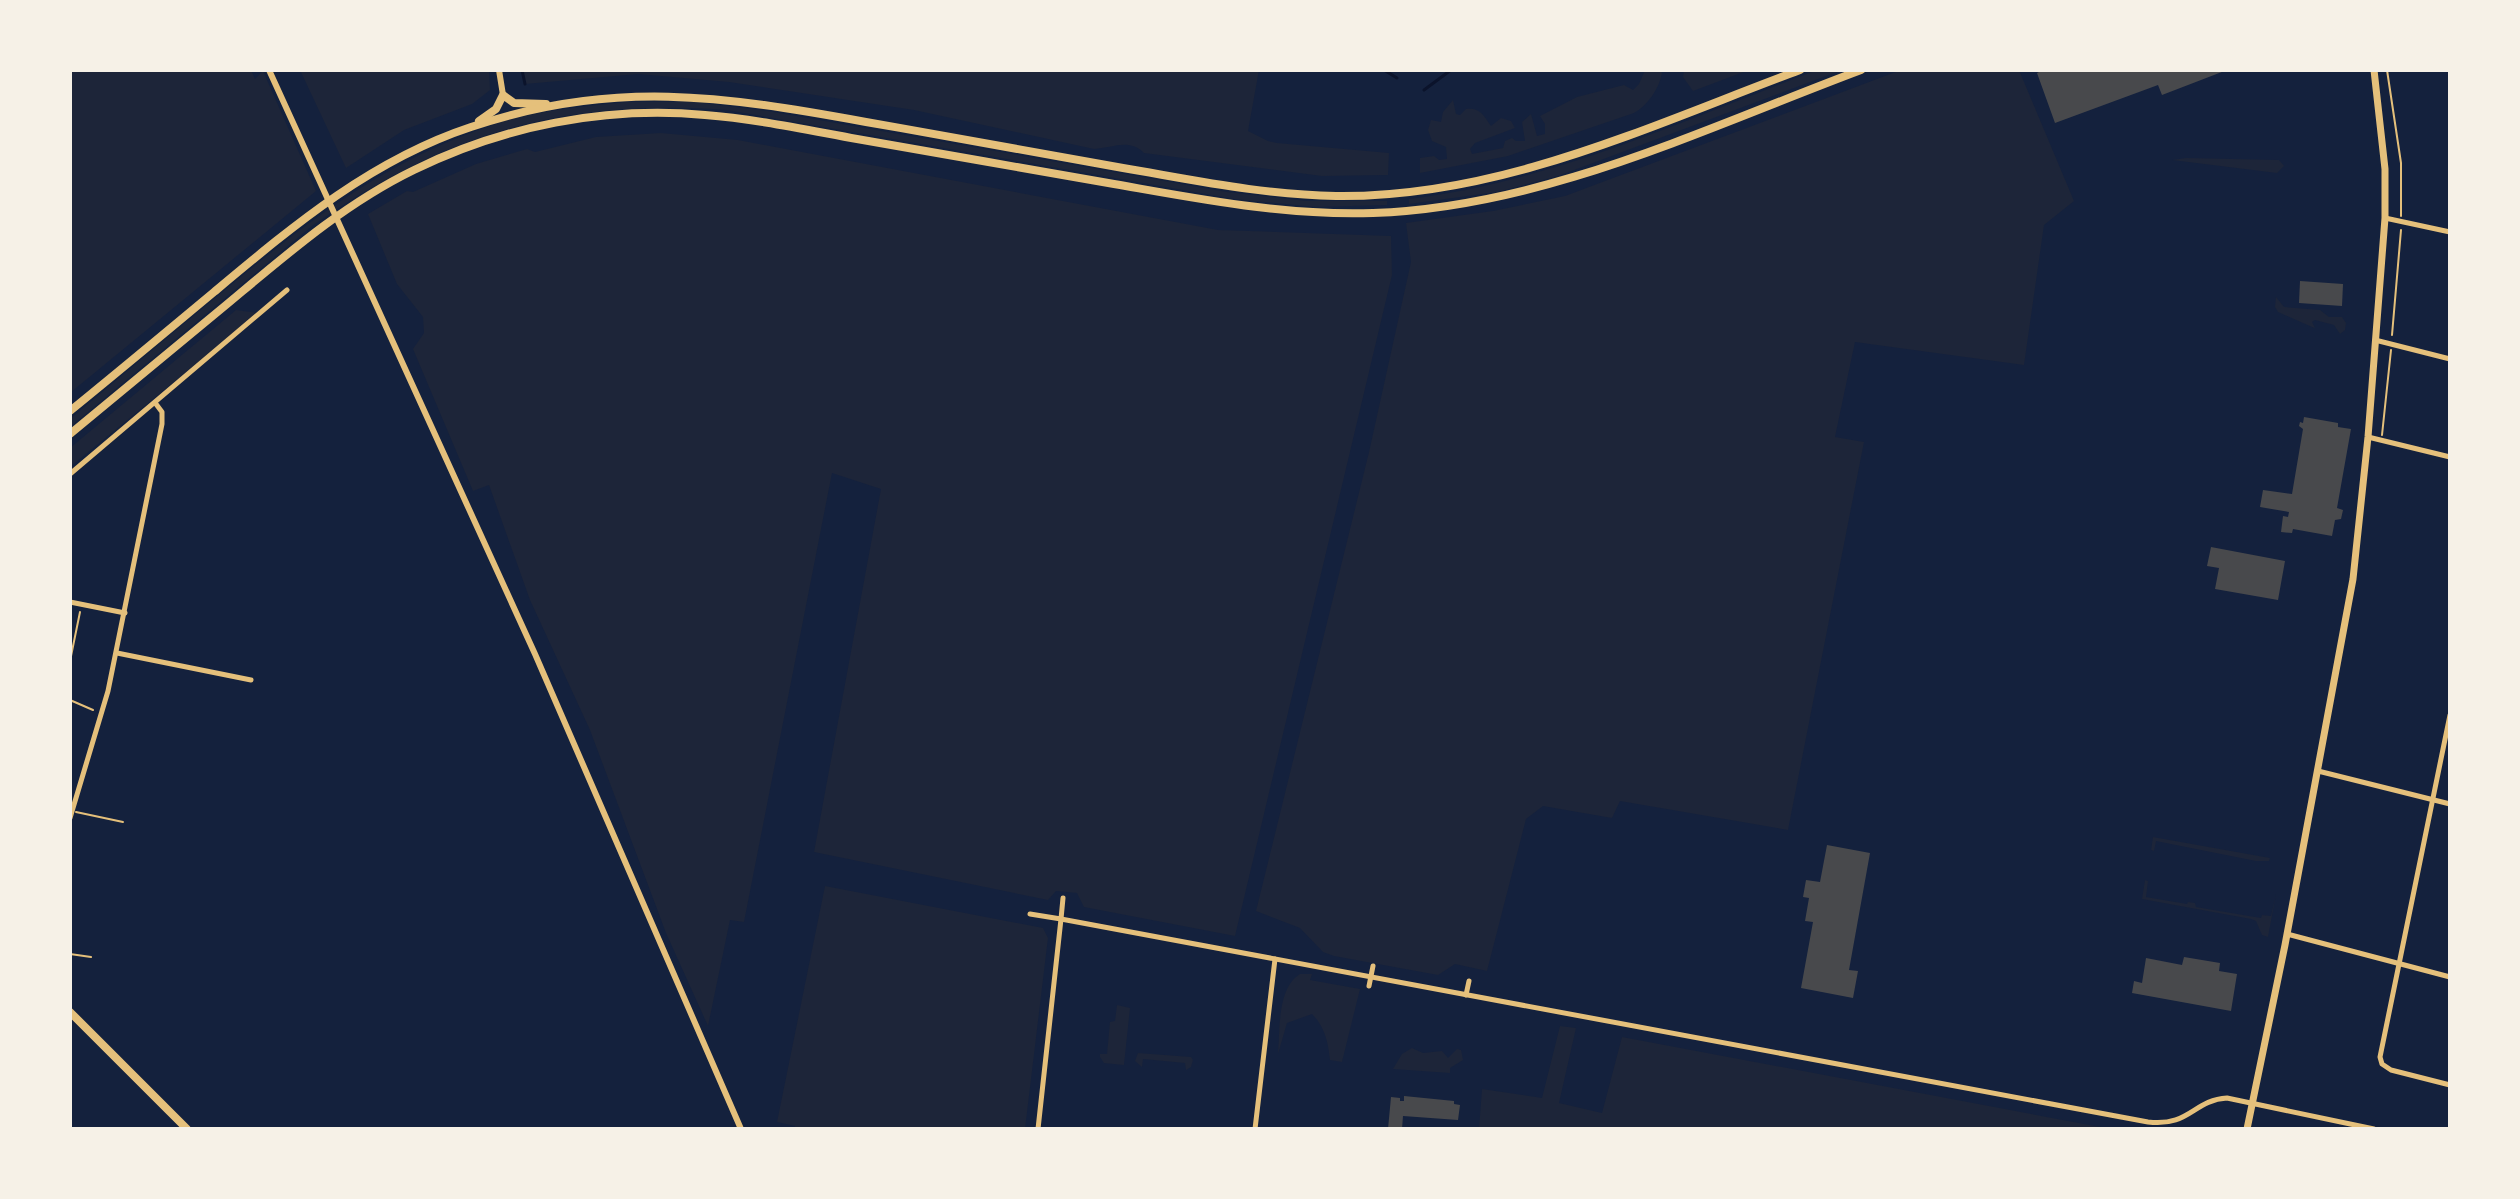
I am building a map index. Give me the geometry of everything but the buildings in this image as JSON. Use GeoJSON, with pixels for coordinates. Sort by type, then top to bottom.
{"type":"FeatureCollection","features":[{"type":"Feature","properties":{"kind":"main road"},"geometry":{"type":"LineString","coordinates":[[70,411],[271,244],[337,194],[406,153],[472,126],[554,105],[637,96],[713,98],[794,109],[1237,187],[1296,194],[1371,195],[1452,187],[1529,169],[1800,70]]}},
{"type":"Feature","properties":{"kind":"main road"},"geometry":{"type":"LineString","coordinates":[[70,434],[300,244],[364,197],[462,149],[557,122],[619,114],[706,115],[1237,205],[1304,212],[1371,213],[1484,201],[1547,186],[1861,70]]}},
{"type":"Feature","properties":{"kind":"main road"},"geometry":{"type":"LineString","coordinates":[[2247,1129],[2350,597],[2368,437],[2385,218],[2385,169],[2374,70]]}},
{"type":"Feature","properties":{"kind":"main road"},"geometry":{"type":"LineString","coordinates":[[472,126],[496,109],[503,95],[514,103],[554,105]]}},
{"type":"Feature","properties":{"kind":"main road"},"geometry":{"type":"LineString","coordinates":[[70,1012],[187,1129]]}},
{"type":"Feature","properties":{"kind":"street"},"geometry":{"type":"LineString","coordinates":[[269,70],[535,654],[741,1129]]}},
{"type":"Feature","properties":{"kind":"street"},"geometry":{"type":"LineString","coordinates":[[499,70],[503,95]]}},
{"type":"Feature","properties":{"kind":"street"},"geometry":{"type":"LineString","coordinates":[[2385,218],[2450,232]]}},
{"type":"Feature","properties":{"kind":"street"},"geometry":{"type":"LineString","coordinates":[[70,474],[287,290]]}},
{"type":"Feature","properties":{"kind":"street"},"geometry":{"type":"LineString","coordinates":[[2375,340],[2450,359]]}},
{"type":"Feature","properties":{"kind":"street"},"geometry":{"type":"LineString","coordinates":[[70,818],[117,653],[162,424],[162,412],[156,404]]}},
{"type":"Feature","properties":{"kind":"street"},"geometry":{"type":"LineString","coordinates":[[2368,437],[2450,457]]}},
{"type":"Feature","properties":{"kind":"street"},"geometry":{"type":"LineString","coordinates":[[70,602],[125,613]]}},
{"type":"Feature","properties":{"kind":"street"},"geometry":{"type":"LineString","coordinates":[[117,653],[251,680]]}},
{"type":"Feature","properties":{"kind":"street"},"geometry":{"type":"LineString","coordinates":[[2450,715],[2380,1057],[2382,1064],[2391,1070],[2450,1085]]}},
{"type":"Feature","properties":{"kind":"street"},"geometry":{"type":"LineString","coordinates":[[2318,771],[2450,804]]}},
{"type":"Feature","properties":{"kind":"street"},"geometry":{"type":"LineString","coordinates":[[1038,1129],[1063,898]]}},
{"type":"Feature","properties":{"kind":"street"},"geometry":{"type":"LineString","coordinates":[[1030,914],[2148,1122],[2176,1122],[2205,1104],[2221,1099],[2374,1129]]}},
{"type":"Feature","properties":{"kind":"street"},"geometry":{"type":"LineString","coordinates":[[2287,934],[2450,977]]}},
{"type":"Feature","properties":{"kind":"street"},"geometry":{"type":"LineString","coordinates":[[1255,1129],[1275,959]]}},
{"type":"Feature","properties":{"kind":"street"},"geometry":{"type":"LineString","coordinates":[[1369,986],[1373,966]]}},
{"type":"Feature","properties":{"kind":"street"},"geometry":{"type":"LineString","coordinates":[[1466,995],[1469,981]]}},
{"type":"Feature","properties":{"kind":"lane"},"geometry":{"type":"LineString","coordinates":[[70,810],[123,822]]}},
{"type":"Feature","properties":{"kind":"lane"},"geometry":{"type":"LineString","coordinates":[[70,954],[91,957]]}},
{"type":"Feature","properties":{"kind":"path"},"geometry":{"type":"LineString","coordinates":[[2381,440],[2401,221],[2401,163],[2387,70]]}},
{"type":"Feature","properties":{"kind":"path"},"geometry":{"type":"LineString","coordinates":[[70,661],[81,604]]}},
{"type":"Feature","properties":{"kind":"path"},"geometry":{"type":"LineString","coordinates":[[70,700],[102,714]]}},
{"type":"Feature","properties":{"kind":"shaded area"},"geometry":{"type":"Polygon","coordinates":[[[70,70],[251,70],[255,79],[263,71],[316,191],[70,393],[70,70]]]}},
{"type":"Feature","properties":{"kind":"shaded area"},"geometry":{"type":"Polygon","coordinates":[[[300,70],[489,70],[490,90],[472,104],[404,130],[346,168],[300,70]]]}},
{"type":"Feature","properties":{"kind":"shaded area"},"geometry":{"type":"Polygon","coordinates":[[[522,70],[1259,70],[1248,131],[1277,143],[1389,153],[1388,175],[1322,176],[1144,153],[1127,145],[1094,149],[914,110],[729,82],[638,74],[525,84],[522,70]]]}},
{"type":"Feature","properties":{"kind":"shaded area"},"geometry":{"type":"Polygon","coordinates":[[[1645,70],[1660,70],[1662,73],[1652,96],[1634,113],[1508,156],[1420,173],[1420,158],[1434,156],[1439,160],[1447,159],[1446,147],[1432,141],[1428,130],[1431,120],[1441,122],[1443,112],[1453,100],[1456,114],[1475,109],[1491,126],[1501,118],[1511,121],[1515,128],[1475,143],[1470,149],[1472,154],[1503,148],[1505,141],[1512,138],[1525,141],[1522,122],[1531,114],[1537,136],[1545,134],[1545,124],[1540,116],[1577,97],[1624,85],[1633,90],[1645,70]]]}},
{"type":"Feature","properties":{"kind":"shaded area"},"geometry":{"type":"Polygon","coordinates":[[[1684,70],[1749,70],[1693,91],[1683,77],[1684,70]]]}},
{"type":"Feature","properties":{"kind":"shaded area"},"geometry":{"type":"Polygon","coordinates":[[[1817,70],[1842,70],[1558,176],[1497,192],[1409,204],[1409,199],[1462,191],[1565,164],[1817,70]]]}},
{"type":"Feature","properties":{"kind":"shaded area"},"geometry":{"type":"Polygon","coordinates":[[[1901,70],[2019,70],[2074,201],[2044,225],[2024,365],[1855,342],[1835,437],[1864,442],[1788,830],[1620,801],[1612,818],[1543,806],[1526,819],[1487,971],[1455,964],[1438,975],[1334,956],[1323,952],[1300,928],[1256,911],[1369,452],[1411,262],[1406,223],[1493,211],[1565,196],[1901,70]]]}},
{"type":"Feature","properties":{"kind":"shaded area"},"geometry":{"type":"Polygon","coordinates":[[[627,102],[695,102],[768,111],[1227,192],[1307,201],[1387,201],[1387,205],[1316,207],[1234,199],[727,110],[613,110],[560,117],[459,145],[361,194],[312,226],[70,427],[70,419],[249,270],[315,219],[384,174],[421,154],[502,122],[548,111],[627,102]]]}},
{"type":"Feature","properties":{"kind":"shaded area"},"geometry":{"type":"Polygon","coordinates":[[[661,133],[738,140],[1218,230],[1391,236],[1392,275],[1235,936],[1084,907],[1077,893],[1056,891],[1048,900],[814,852],[881,489],[832,473],[744,922],[730,920],[708,1026],[666,933],[590,730],[530,600],[489,485],[473,491],[413,349],[424,333],[423,317],[397,284],[368,214],[407,191],[413,192],[476,164],[527,149],[535,152],[596,137],[661,133]]]}},
{"type":"Feature","properties":{"kind":"shaded area"},"geometry":{"type":"Polygon","coordinates":[[[2172,160],[2279,160],[2284,166],[2277,173],[2172,160]]]}},
{"type":"Feature","properties":{"kind":"shaded area"},"geometry":{"type":"Polygon","coordinates":[[[2276,297],[2284,307],[2320,310],[2329,317],[2342,317],[2346,323],[2345,330],[2340,334],[2334,325],[2315,320],[2312,322],[2315,328],[2278,312],[2276,297]]]}},
{"type":"Feature","properties":{"kind":"shaded area"},"geometry":{"type":"Polygon","coordinates":[[[236,310],[258,313],[70,467],[70,448],[236,310]]]}},
{"type":"Feature","properties":{"kind":"shaded area"},"geometry":{"type":"Polygon","coordinates":[[[2153,837],[2270,858],[2269,861],[2256,861],[2156,841],[2154,851],[2151,850],[2153,837]]]}},
{"type":"Feature","properties":{"kind":"shaded area"},"geometry":{"type":"Polygon","coordinates":[[[2145,880],[2148,881],[2146,897],[2195,903],[2196,907],[2261,918],[2262,915],[2271,916],[2276,894],[2268,937],[2262,935],[2256,921],[2251,919],[2142,899],[2145,880]]]}},
{"type":"Feature","properties":{"kind":"shaded area"},"geometry":{"type":"Polygon","coordinates":[[[825,886],[1043,928],[1048,938],[1025,1129],[795,1129],[795,1126],[777,1122],[825,886]]]}},
{"type":"Feature","properties":{"kind":"shaded area"},"geometry":{"type":"Polygon","coordinates":[[[1300,974],[1312,974],[1310,980],[1360,989],[1342,1062],[1330,1060],[1325,1035],[1312,1014],[1287,1023],[1278,1054],[1283,999],[1293,980],[1300,974]]]}},
{"type":"Feature","properties":{"kind":"shaded area"},"geometry":{"type":"Polygon","coordinates":[[[1117,1005],[1130,1008],[1124,1065],[1104,1063],[1100,1057],[1100,1054],[1107,1054],[1110,1022],[1115,1021],[1117,1005]]]}},
{"type":"Feature","properties":{"kind":"shaded area"},"geometry":{"type":"Polygon","coordinates":[[[1560,1026],[1576,1028],[1559,1103],[1602,1113],[1622,1037],[2111,1129],[1479,1129],[1482,1089],[1542,1098],[1560,1026]]]}},
{"type":"Feature","properties":{"kind":"shaded area"},"geometry":{"type":"Polygon","coordinates":[[[1412,1048],[1423,1053],[1442,1051],[1448,1058],[1457,1049],[1461,1050],[1463,1060],[1450,1068],[1450,1073],[1393,1069],[1402,1054],[1412,1048]]]}},
{"type":"Feature","properties":{"kind":"shaded area"},"geometry":{"type":"Polygon","coordinates":[[[1138,1053],[1191,1057],[1193,1060],[1186,1070],[1185,1063],[1143,1059],[1142,1067],[1135,1061],[1138,1053]]]}},
{"type":"Feature","properties":{"kind":"waterway"},"geometry":{"type":"LineString","coordinates":[[522,70],[525,84]]}},
{"type":"Feature","properties":{"kind":"waterway"},"geometry":{"type":"LineString","coordinates":[[1384,70],[1397,78]]}},
{"type":"Feature","properties":{"kind":"waterway"},"geometry":{"type":"LineString","coordinates":[[1424,90],[1451,70]]}}]}
